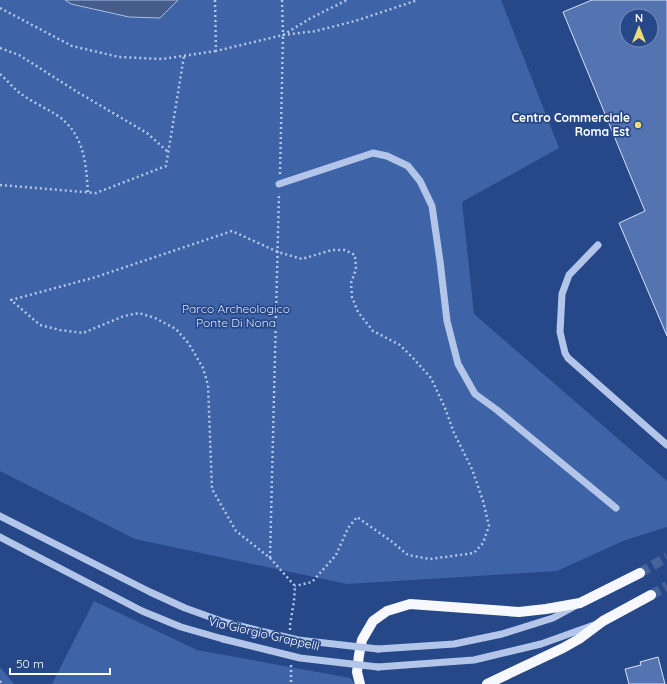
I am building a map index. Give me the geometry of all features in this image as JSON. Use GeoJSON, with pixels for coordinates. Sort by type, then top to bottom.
{"type":"FeatureCollection","features":[{"type":"Feature","properties":{"kind":"main road","name":"Via Giorgio Grappelli"},"geometry":{"type":"LineString","coordinates":[[580,603],[640,573]]}},
{"type":"Feature","properties":{"kind":"main road","name":"Via Giorgio Grappelli"},"geometry":{"type":"LineString","coordinates":[[603,621],[651,595]]}},
{"type":"Feature","properties":{"kind":"main road"},"geometry":{"type":"LineString","coordinates":[[360,684],[357,672],[358,655],[362,640],[373,621],[387,611],[410,604],[519,612],[580,603]]}},
{"type":"Feature","properties":{"kind":"main road"},"geometry":{"type":"LineString","coordinates":[[487,684],[563,648],[579,639],[603,621]]}},
{"type":"Feature","properties":{"kind":"street"},"geometry":{"type":"LineString","coordinates":[[280,184],[373,153],[387,156],[408,166],[420,182],[432,206],[447,321],[458,364],[475,394],[616,508]]}},
{"type":"Feature","properties":{"kind":"street"},"geometry":{"type":"LineString","coordinates":[[598,245],[570,275],[562,294],[560,332],[564,353],[600,387],[667,444]]}},
{"type":"Feature","properties":{"kind":"street","name":"Via Giorgio Grappelli"},"geometry":{"type":"LineString","coordinates":[[0,516],[150,592],[185,608],[224,622],[298,640],[378,649],[454,644],[502,634],[553,618],[580,603]]}},
{"type":"Feature","properties":{"kind":"street","name":"Via Giorgio Grappelli"},"geometry":{"type":"LineString","coordinates":[[0,537],[142,611],[181,627],[300,658],[378,667],[474,660],[541,644],[603,621]]}},
{"type":"Feature","properties":{"kind":"path"},"geometry":{"type":"LineString","coordinates":[[215,0],[216,51]]}},
{"type":"Feature","properties":{"kind":"path"},"geometry":{"type":"LineString","coordinates":[[270,558],[280,184],[283,35],[282,0]]}},
{"type":"Feature","properties":{"kind":"path"},"geometry":{"type":"LineString","coordinates":[[283,35],[311,18],[346,0]]}},
{"type":"Feature","properties":{"kind":"path"},"geometry":{"type":"LineString","coordinates":[[0,8],[72,46],[119,57],[162,59],[216,51],[283,35],[316,31],[355,21],[418,0]]}},
{"type":"Feature","properties":{"kind":"path"},"geometry":{"type":"LineString","coordinates":[[0,48],[19,55],[79,93],[147,133],[168,152]]}},
{"type":"Feature","properties":{"kind":"path"},"geometry":{"type":"LineString","coordinates":[[0,185],[96,193],[166,166],[184,56]]}},
{"type":"Feature","properties":{"kind":"path"},"geometry":{"type":"LineString","coordinates":[[0,74],[20,93],[57,115],[71,126],[79,141],[85,159],[88,193]]}},
{"type":"Feature","properties":{"kind":"path"},"geometry":{"type":"LineString","coordinates":[[290,625],[294,601],[294,586],[270,558],[236,531],[212,489],[208,385],[203,368],[190,344],[176,329],[155,318],[140,313],[124,316],[83,332],[60,330],[40,325],[11,300],[96,277],[232,231],[278,252],[302,259],[332,250],[345,250],[355,255],[356,269],[351,283],[352,297],[358,312],[373,330],[400,345],[414,358],[431,378],[445,408],[454,433],[472,469],[483,501],[489,526],[483,543],[474,553],[430,559],[408,555],[391,540],[357,518],[348,528],[336,555],[312,582],[294,586]]}},
{"type":"Feature","properties":{"kind":"green space","name":"Parco Archeologico Ponte Di Nona"},"geometry":{"type":"Polygon","coordinates":[[[0,0],[501,0],[559,148],[462,202],[474,314],[667,481],[667,527],[623,541],[557,571],[347,584],[135,539],[0,471],[0,0]]]}},
{"type":"Feature","properties":{"kind":"green space"},"geometry":{"type":"Polygon","coordinates":[[[94,601],[197,650],[350,678],[355,684],[52,684],[94,601]]]}},
{"type":"Feature","properties":{"kind":"green space"},"geometry":{"type":"Polygon","coordinates":[[[0,667],[14,684],[0,684],[0,667]]]}},
{"type":"Feature","properties":{"kind":"shaded area"},"geometry":{"type":"Polygon","coordinates":[[[65,0],[178,0],[160,18],[129,17],[71,4],[65,0]]]}},
{"type":"Feature","properties":{"kind":"building","name":"Centro Commerciale Roma Est"},"geometry":{"type":"Polygon","coordinates":[[[592,0],[667,0],[667,336],[619,223],[645,211],[563,12],[592,0]]]}},
{"type":"Feature","properties":{"kind":"building"},"geometry":{"type":"Polygon","coordinates":[[[658,657],[665,684],[629,684],[625,669],[641,665],[640,662],[658,657]]]}},
{"type":"Feature","properties":{"kind":"tunnel"},"geometry":{"type":"LineString","coordinates":[[640,573],[667,557]]}},
{"type":"Feature","properties":{"kind":"tunnel"},"geometry":{"type":"LineString","coordinates":[[651,595],[667,586]]}},
{"type":"Feature","properties":{"kind":"place","name":"Centro Commerciale Roma Est"},"geometry":{"type":"Point","coordinates":[638,125]}}]}
